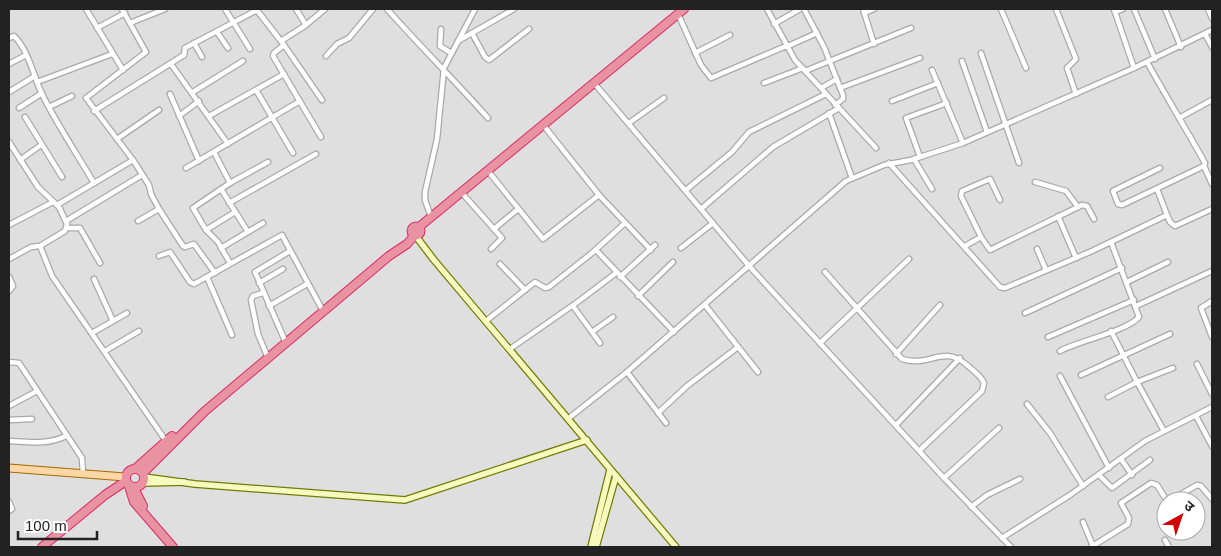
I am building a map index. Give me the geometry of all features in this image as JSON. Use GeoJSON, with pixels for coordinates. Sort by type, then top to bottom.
{"type":"FeatureCollection","features":[{"type":"Feature","properties":{"kind":"highway"},"geometry":{"type":"LineString","coordinates":[[42,547],[105,495],[141,475],[205,411],[322,310],[389,256],[407,244],[415,235],[412,232],[412,228],[419,227],[462,193],[684,9]]}},
{"type":"Feature","properties":{"kind":"highway"},"geometry":{"type":"LineString","coordinates":[[141,475],[166,441],[200,412],[205,411]]}},
{"type":"Feature","properties":{"kind":"highway"},"geometry":{"type":"LineString","coordinates":[[141,475],[128,472],[134,502],[173,547]]}},
{"type":"Feature","properties":{"kind":"highway"},"geometry":{"type":"LineString","coordinates":[[129,483],[143,506],[178,547]]}},
{"type":"Feature","properties":{"kind":"main road"},"geometry":{"type":"LineString","coordinates":[[9,468],[84,474],[129,483]]}},
{"type":"Feature","properties":{"kind":"street"},"geometry":{"type":"LineString","coordinates":[[86,9],[123,70]]}},
{"type":"Feature","properties":{"kind":"street"},"geometry":{"type":"LineString","coordinates":[[130,23],[165,9]]}},
{"type":"Feature","properties":{"kind":"street"},"geometry":{"type":"LineString","coordinates":[[225,9],[250,49]]}},
{"type":"Feature","properties":{"kind":"street"},"geometry":{"type":"LineString","coordinates":[[94,111],[186,54],[184,49],[257,9],[322,100]]}},
{"type":"Feature","properties":{"kind":"street"},"geometry":{"type":"LineString","coordinates":[[296,9],[306,24]]}},
{"type":"Feature","properties":{"kind":"street"},"geometry":{"type":"LineString","coordinates":[[321,137],[273,54],[283,43],[325,9]]}},
{"type":"Feature","properties":{"kind":"street"},"geometry":{"type":"LineString","coordinates":[[326,56],[337,44],[349,38],[373,9]]}},
{"type":"Feature","properties":{"kind":"street"},"geometry":{"type":"LineString","coordinates":[[387,9],[418,44],[444,68],[488,118]]}},
{"type":"Feature","properties":{"kind":"street"},"geometry":{"type":"LineString","coordinates":[[431,217],[425,200],[425,192],[437,139],[444,68],[473,11],[467,9]]}},
{"type":"Feature","properties":{"kind":"street"},"geometry":{"type":"LineString","coordinates":[[457,42],[514,9]]}},
{"type":"Feature","properties":{"kind":"street"},"geometry":{"type":"LineString","coordinates":[[767,9],[786,46],[804,70],[876,148]]}},
{"type":"Feature","properties":{"kind":"street"},"geometry":{"type":"LineString","coordinates":[[702,209],[773,147],[829,113],[844,97],[817,33],[802,9],[774,24]]}},
{"type":"Feature","properties":{"kind":"street"},"geometry":{"type":"LineString","coordinates":[[874,9],[864,11],[874,44]]}},
{"type":"Feature","properties":{"kind":"street"},"geometry":{"type":"LineString","coordinates":[[1000,9],[1026,68]]}},
{"type":"Feature","properties":{"kind":"street"},"geometry":{"type":"LineString","coordinates":[[1056,9],[1076,59],[1067,68],[1076,94]]}},
{"type":"Feature","properties":{"kind":"street"},"geometry":{"type":"LineString","coordinates":[[1123,9],[1114,10],[1134,68]]}},
{"type":"Feature","properties":{"kind":"street"},"geometry":{"type":"LineString","coordinates":[[1134,9],[1155,59]]}},
{"type":"Feature","properties":{"kind":"street"},"geometry":{"type":"LineString","coordinates":[[1165,9],[1181,47]]}},
{"type":"Feature","properties":{"kind":"street"},"geometry":{"type":"LineString","coordinates":[[1208,9],[1212,18]]}},
{"type":"Feature","properties":{"kind":"street"},"geometry":{"type":"LineString","coordinates":[[97,28],[123,11],[146,52],[86,96],[94,111],[133,160],[149,185],[151,194],[159,209],[184,247],[194,244],[215,273]]}},
{"type":"Feature","properties":{"kind":"street"},"geometry":{"type":"LineString","coordinates":[[678,14],[706,74],[712,78],[817,33]]}},
{"type":"Feature","properties":{"kind":"street"},"geometry":{"type":"LineString","coordinates":[[764,83],[874,44],[911,28]]}},
{"type":"Feature","properties":{"kind":"street"},"geometry":{"type":"LineString","coordinates":[[441,29],[440,46],[451,53]]}},
{"type":"Feature","properties":{"kind":"street"},"geometry":{"type":"LineString","coordinates":[[472,33],[489,60],[529,29]]}},
{"type":"Feature","properties":{"kind":"street"},"geometry":{"type":"LineString","coordinates":[[568,418],[627,372],[750,267],[837,188],[852,178],[889,164],[917,158],[963,143],[1155,59],[1212,30]]}},
{"type":"Feature","properties":{"kind":"street"},"geometry":{"type":"LineString","coordinates":[[217,32],[228,48]]}},
{"type":"Feature","properties":{"kind":"street"},"geometry":{"type":"LineString","coordinates":[[1205,34],[1212,47]]}},
{"type":"Feature","properties":{"kind":"street"},"geometry":{"type":"LineString","coordinates":[[695,53],[730,35]]}},
{"type":"Feature","properties":{"kind":"street"},"geometry":{"type":"LineString","coordinates":[[9,38],[15,37],[26,55],[42,93],[94,183]]}},
{"type":"Feature","properties":{"kind":"street"},"geometry":{"type":"LineString","coordinates":[[194,43],[202,57]]}},
{"type":"Feature","properties":{"kind":"street"},"geometry":{"type":"LineString","coordinates":[[981,53],[1007,123],[1019,163]]}},
{"type":"Feature","properties":{"kind":"street"},"geometry":{"type":"LineString","coordinates":[[37,82],[112,54]]}},
{"type":"Feature","properties":{"kind":"street"},"geometry":{"type":"LineString","coordinates":[[9,64],[26,55]]}},
{"type":"Feature","properties":{"kind":"street"},"geometry":{"type":"LineString","coordinates":[[840,88],[920,58]]}},
{"type":"Feature","properties":{"kind":"street"},"geometry":{"type":"LineString","coordinates":[[193,92],[243,61]]}},
{"type":"Feature","properties":{"kind":"street"},"geometry":{"type":"LineString","coordinates":[[962,61],[987,132]]}},
{"type":"Feature","properties":{"kind":"street"},"geometry":{"type":"LineString","coordinates":[[1147,62],[1205,163],[1204,166],[1211,178],[1212,184]]}},
{"type":"Feature","properties":{"kind":"street"},"geometry":{"type":"LineString","coordinates":[[171,64],[193,92],[228,144]]}},
{"type":"Feature","properties":{"kind":"street"},"geometry":{"type":"LineString","coordinates":[[932,70],[963,143]]}},
{"type":"Feature","properties":{"kind":"street"},"geometry":{"type":"LineString","coordinates":[[209,116],[284,74]]}},
{"type":"Feature","properties":{"kind":"street"},"geometry":{"type":"LineString","coordinates":[[9,92],[35,76]]}},
{"type":"Feature","properties":{"kind":"street"},"geometry":{"type":"LineString","coordinates":[[821,88],[837,80]]}},
{"type":"Feature","properties":{"kind":"street"},"geometry":{"type":"LineString","coordinates":[[594,83],[750,267],[971,507],[1011,547]]}},
{"type":"Feature","properties":{"kind":"street"},"geometry":{"type":"LineString","coordinates":[[892,101],[938,83]]}},
{"type":"Feature","properties":{"kind":"street"},"geometry":{"type":"LineString","coordinates":[[256,90],[274,117],[293,153]]}},
{"type":"Feature","properties":{"kind":"street"},"geometry":{"type":"LineString","coordinates":[[19,108],[42,93]]}},
{"type":"Feature","properties":{"kind":"street"},"geometry":{"type":"LineString","coordinates":[[170,94],[199,161]]}},
{"type":"Feature","properties":{"kind":"street"},"geometry":{"type":"LineString","coordinates":[[686,190],[732,152],[749,132],[826,94]]}},
{"type":"Feature","properties":{"kind":"street"},"geometry":{"type":"LineString","coordinates":[[49,106],[72,96]]}},
{"type":"Feature","properties":{"kind":"street"},"geometry":{"type":"LineString","coordinates":[[629,123],[664,98]]}},
{"type":"Feature","properties":{"kind":"street"},"geometry":{"type":"LineString","coordinates":[[1179,118],[1212,100]]}},
{"type":"Feature","properties":{"kind":"street"},"geometry":{"type":"LineString","coordinates":[[179,116],[199,101]]}},
{"type":"Feature","properties":{"kind":"street"},"geometry":{"type":"LineString","coordinates":[[186,168],[300,102]]}},
{"type":"Feature","properties":{"kind":"street"},"geometry":{"type":"LineString","coordinates":[[932,189],[917,158],[906,118],[947,103]]}},
{"type":"Feature","properties":{"kind":"street"},"geometry":{"type":"LineString","coordinates":[[117,139],[158,110]]}},
{"type":"Feature","properties":{"kind":"street"},"geometry":{"type":"LineString","coordinates":[[829,113],[852,178]]}},
{"type":"Feature","properties":{"kind":"street"},"geometry":{"type":"LineString","coordinates":[[25,117],[41,146],[62,177]]}},
{"type":"Feature","properties":{"kind":"street"},"geometry":{"type":"LineString","coordinates":[[544,126],[599,195],[651,250]]}},
{"type":"Feature","properties":{"kind":"street"},"geometry":{"type":"LineString","coordinates":[[9,142],[38,187],[55,203],[68,228]]}},
{"type":"Feature","properties":{"kind":"street"},"geometry":{"type":"LineString","coordinates":[[20,160],[41,146]]}},
{"type":"Feature","properties":{"kind":"street"},"geometry":{"type":"LineString","coordinates":[[214,152],[230,183]]}},
{"type":"Feature","properties":{"kind":"street"},"geometry":{"type":"LineString","coordinates":[[230,204],[316,154]]}},
{"type":"Feature","properties":{"kind":"street"},"geometry":{"type":"LineString","coordinates":[[9,225],[94,183],[133,160]]}},
{"type":"Feature","properties":{"kind":"street"},"geometry":{"type":"LineString","coordinates":[[230,263],[193,208],[230,183],[268,162]]}},
{"type":"Feature","properties":{"kind":"street"},"geometry":{"type":"LineString","coordinates":[[889,164],[1002,288],[1076,258],[1167,215]]}},
{"type":"Feature","properties":{"kind":"street"},"geometry":{"type":"LineString","coordinates":[[1160,168],[1114,190],[1112,194],[1119,205],[1204,166]]}},
{"type":"Feature","properties":{"kind":"street"},"geometry":{"type":"LineString","coordinates":[[488,171],[541,238],[544,239],[599,195]]}},
{"type":"Feature","properties":{"kind":"street"},"geometry":{"type":"LineString","coordinates":[[66,221],[142,175]]}},
{"type":"Feature","properties":{"kind":"street"},"geometry":{"type":"LineString","coordinates":[[1000,200],[990,179],[961,193],[981,237],[990,250],[1078,207],[1086,206],[1094,219]]}},
{"type":"Feature","properties":{"kind":"street"},"geometry":{"type":"LineString","coordinates":[[1035,182],[1066,191],[1078,207]]}},
{"type":"Feature","properties":{"kind":"street"},"geometry":{"type":"LineString","coordinates":[[221,189],[248,232]]}},
{"type":"Feature","properties":{"kind":"street"},"geometry":{"type":"LineString","coordinates":[[1156,189],[1170,222],[1175,226],[1212,209]]}},
{"type":"Feature","properties":{"kind":"street"},"geometry":{"type":"LineString","coordinates":[[462,193],[502,239],[491,249]]}},
{"type":"Feature","properties":{"kind":"street"},"geometry":{"type":"LineString","coordinates":[[138,221],[159,209]]}},
{"type":"Feature","properties":{"kind":"street"},"geometry":{"type":"LineString","coordinates":[[494,230],[518,209]]}},
{"type":"Feature","properties":{"kind":"street"},"geometry":{"type":"LineString","coordinates":[[206,230],[234,212]]}},
{"type":"Feature","properties":{"kind":"street"},"geometry":{"type":"LineString","coordinates":[[1058,216],[1076,258]]}},
{"type":"Feature","properties":{"kind":"street"},"geometry":{"type":"LineString","coordinates":[[221,248],[263,223]]}},
{"type":"Feature","properties":{"kind":"street"},"geometry":{"type":"LineString","coordinates":[[486,321],[536,281],[548,288],[596,250],[625,223]]}},
{"type":"Feature","properties":{"kind":"street"},"geometry":{"type":"LineString","coordinates":[[681,248],[713,223]]}},
{"type":"Feature","properties":{"kind":"street"},"geometry":{"type":"LineString","coordinates":[[9,259],[31,247],[40,246],[68,228],[80,228],[100,264]]}},
{"type":"Feature","properties":{"kind":"street"},"geometry":{"type":"LineString","coordinates":[[159,256],[170,252],[192,284],[215,273],[280,235],[283,236],[322,310]]}},
{"type":"Feature","properties":{"kind":"street"},"geometry":{"type":"LineString","coordinates":[[415,235],[676,547]]}},
{"type":"Feature","properties":{"kind":"street"},"geometry":{"type":"LineString","coordinates":[[965,246],[981,237]]}},
{"type":"Feature","properties":{"kind":"street"},"geometry":{"type":"LineString","coordinates":[[1060,351],[1077,342],[1111,331],[1138,319],[1134,300],[1111,242]]}},
{"type":"Feature","properties":{"kind":"street"},"geometry":{"type":"LineString","coordinates":[[510,349],[618,275],[651,250],[655,244]]}},
{"type":"Feature","properties":{"kind":"street"},"geometry":{"type":"LineString","coordinates":[[40,246],[56,283],[166,441]]}},
{"type":"Feature","properties":{"kind":"street"},"geometry":{"type":"LineString","coordinates":[[1037,249],[1046,270]]}},
{"type":"Feature","properties":{"kind":"street"},"geometry":{"type":"LineString","coordinates":[[596,250],[674,332]]}},
{"type":"Feature","properties":{"kind":"street"},"geometry":{"type":"LineString","coordinates":[[286,343],[255,274],[256,270],[290,251]]}},
{"type":"Feature","properties":{"kind":"street"},"geometry":{"type":"LineString","coordinates":[[820,342],[909,259]]}},
{"type":"Feature","properties":{"kind":"street"},"geometry":{"type":"LineString","coordinates":[[638,296],[673,262]]}},
{"type":"Feature","properties":{"kind":"street"},"geometry":{"type":"LineString","coordinates":[[1127,282],[1168,262]]}},
{"type":"Feature","properties":{"kind":"street"},"geometry":{"type":"LineString","coordinates":[[500,264],[525,290]]}},
{"type":"Feature","properties":{"kind":"street"},"geometry":{"type":"LineString","coordinates":[[1025,313],[1122,268]]}},
{"type":"Feature","properties":{"kind":"street"},"geometry":{"type":"LineString","coordinates":[[259,283],[283,269]]}},
{"type":"Feature","properties":{"kind":"street"},"geometry":{"type":"LineString","coordinates":[[1136,306],[1212,271]]}},
{"type":"Feature","properties":{"kind":"street"},"geometry":{"type":"LineString","coordinates":[[825,272],[896,354],[909,361],[919,362],[949,355],[960,358],[982,378],[985,388],[920,450]]}},
{"type":"Feature","properties":{"kind":"street"},"geometry":{"type":"LineString","coordinates":[[9,277],[13,286],[9,291]]}},
{"type":"Feature","properties":{"kind":"street"},"geometry":{"type":"LineString","coordinates":[[207,277],[232,335]]}},
{"type":"Feature","properties":{"kind":"street"},"geometry":{"type":"LineString","coordinates":[[94,279],[113,321]]}},
{"type":"Feature","properties":{"kind":"street"},"geometry":{"type":"LineString","coordinates":[[269,306],[307,284]]}},
{"type":"Feature","properties":{"kind":"street"},"geometry":{"type":"LineString","coordinates":[[263,293],[254,295],[251,300],[258,334],[268,358]]}},
{"type":"Feature","properties":{"kind":"street"},"geometry":{"type":"LineString","coordinates":[[1048,337],[1134,300]]}},
{"type":"Feature","properties":{"kind":"street"},"geometry":{"type":"LineString","coordinates":[[1212,301],[1201,308],[1211,330],[1212,337]]}},
{"type":"Feature","properties":{"kind":"street"},"geometry":{"type":"LineString","coordinates":[[896,354],[940,304]]}},
{"type":"Feature","properties":{"kind":"street"},"geometry":{"type":"LineString","coordinates":[[705,305],[758,372]]}},
{"type":"Feature","properties":{"kind":"street"},"geometry":{"type":"LineString","coordinates":[[573,306],[600,343]]}},
{"type":"Feature","properties":{"kind":"street"},"geometry":{"type":"LineString","coordinates":[[92,333],[127,313]]}},
{"type":"Feature","properties":{"kind":"street"},"geometry":{"type":"LineString","coordinates":[[592,332],[613,317]]}},
{"type":"Feature","properties":{"kind":"street"},"geometry":{"type":"LineString","coordinates":[[105,351],[138,331]]}},
{"type":"Feature","properties":{"kind":"street"},"geometry":{"type":"LineString","coordinates":[[1111,331],[1164,431]]}},
{"type":"Feature","properties":{"kind":"street"},"geometry":{"type":"LineString","coordinates":[[1081,375],[1170,334]]}},
{"type":"Feature","properties":{"kind":"street"},"geometry":{"type":"LineString","coordinates":[[658,414],[687,386],[738,347]]}},
{"type":"Feature","properties":{"kind":"street"},"geometry":{"type":"LineString","coordinates":[[896,425],[960,358]]}},
{"type":"Feature","properties":{"kind":"street"},"geometry":{"type":"LineString","coordinates":[[9,362],[19,363],[83,459],[84,474]]}},
{"type":"Feature","properties":{"kind":"street"},"geometry":{"type":"LineString","coordinates":[[1197,364],[1212,394]]}},
{"type":"Feature","properties":{"kind":"street"},"geometry":{"type":"LineString","coordinates":[[1108,397],[1137,382],[1173,368]]}},
{"type":"Feature","properties":{"kind":"street"},"geometry":{"type":"LineString","coordinates":[[627,372],[666,423]]}},
{"type":"Feature","properties":{"kind":"street"},"geometry":{"type":"LineString","coordinates":[[1060,376],[1109,468]]}},
{"type":"Feature","properties":{"kind":"street"},"geometry":{"type":"LineString","coordinates":[[9,406],[37,392]]}},
{"type":"Feature","properties":{"kind":"street"},"geometry":{"type":"LineString","coordinates":[[1026,404],[1050,432],[1083,486]]}},
{"type":"Feature","properties":{"kind":"street"},"geometry":{"type":"LineString","coordinates":[[1002,538],[1083,486],[1143,442],[1212,407]]}},
{"type":"Feature","properties":{"kind":"street"},"geometry":{"type":"LineString","coordinates":[[1196,416],[1212,446]]}},
{"type":"Feature","properties":{"kind":"street"},"geometry":{"type":"LineString","coordinates":[[9,420],[32,419]]}},
{"type":"Feature","properties":{"kind":"street"},"geometry":{"type":"LineString","coordinates":[[944,478],[999,428]]}},
{"type":"Feature","properties":{"kind":"street"},"geometry":{"type":"LineString","coordinates":[[9,441],[41,443],[66,436]]}},
{"type":"Feature","properties":{"kind":"street"},"geometry":{"type":"LineString","coordinates":[[141,475],[184,482],[405,500],[586,440]]}},
{"type":"Feature","properties":{"kind":"street"},"geometry":{"type":"LineString","coordinates":[[1121,459],[1132,474]]}},
{"type":"Feature","properties":{"kind":"street"},"geometry":{"type":"LineString","coordinates":[[1099,475],[1112,488],[1150,460]]}},
{"type":"Feature","properties":{"kind":"street"},"geometry":{"type":"LineString","coordinates":[[591,547],[610,470]]}},
{"type":"Feature","properties":{"kind":"street"},"geometry":{"type":"LineString","coordinates":[[596,547],[616,476]]}},
{"type":"Feature","properties":{"kind":"street"},"geometry":{"type":"LineString","coordinates":[[971,507],[987,495],[1020,479]]}},
{"type":"Feature","properties":{"kind":"street"},"geometry":{"type":"LineString","coordinates":[[1083,522],[1092,547],[1128,524],[1129,518],[1121,503],[1151,482],[1157,485],[1161,491]]}},
{"type":"Feature","properties":{"kind":"street"},"geometry":{"type":"LineString","coordinates":[[1188,491],[1199,485],[1205,491]]}},
{"type":"Feature","properties":{"kind":"street"},"geometry":{"type":"LineString","coordinates":[[9,502],[12,509],[9,511]]}},
{"type":"Feature","properties":{"kind":"shaded area"},"geometry":{"type":"Polygon","coordinates":[[[9,9],[1212,9],[1212,547],[9,547],[9,9]]]}}]}
